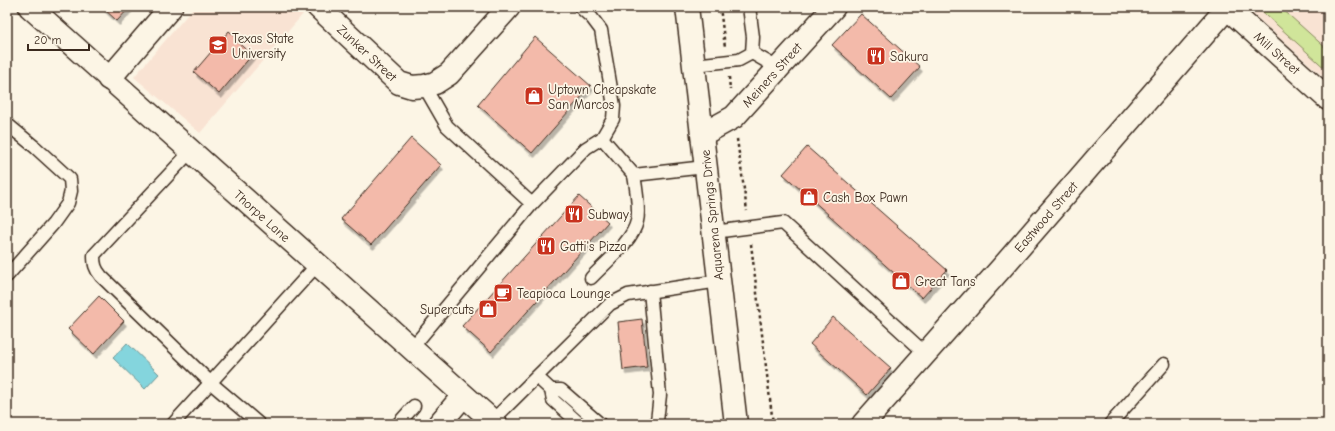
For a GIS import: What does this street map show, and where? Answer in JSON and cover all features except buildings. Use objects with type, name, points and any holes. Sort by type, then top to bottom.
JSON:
[{"type":"street","name":"Thorpe Lane","points":[[30,7],[190,152],[494,422]]},
{"type":"street","points":[[109,79],[171,7]]},
{"type":"street","name":"Zunker Street","points":[[318,7],[398,83],[412,87],[435,83],[449,74],[509,7]]},
{"type":"street","name":"Aquarena Springs Drive","points":[[687,7],[736,424]]},
{"type":"street","name":"Meiners Street","points":[[703,134],[734,117],[834,7]]},
{"type":"street","name":"Mill Street","points":[[1227,7],[1328,99]]},
{"type":"street","name":"Eastwood Street","points":[[869,422],[925,353],[1010,258],[1227,7]]},
{"type":"street","points":[[439,424],[463,396]]},
{"type":"lane","points":[[411,349],[532,204],[586,148],[602,138],[613,119],[614,106],[601,30],[592,18],[580,7]]},
{"type":"lane","points":[[749,7],[753,44],[752,53]]},
{"type":"lane","points":[[694,65],[739,60],[752,53]]},
{"type":"lane","points":[[752,53],[778,68]]},
{"type":"lane","points":[[424,86],[447,126],[532,204]]},
{"type":"lane","points":[[7,124],[70,179],[71,191],[68,203],[53,224],[7,276]]},
{"type":"lane","points":[[591,278],[633,234],[638,220],[634,175],[602,138]]},
{"type":"lane","points":[[190,152],[94,255],[94,263],[96,270],[101,276],[211,383],[259,424]]},
{"type":"lane","points":[[634,175],[706,167]]},
{"type":"lane","points":[[714,232],[783,223],[925,353]]},
{"type":"lane","points":[[173,424],[317,265]]},
{"type":"lane","points":[[494,422],[610,304],[628,295],[719,280]]},
{"type":"lane","points":[[650,291],[660,395],[657,421],[655,424]]},
{"type":"lane","points":[[1110,424],[1164,364]]},
{"type":"lane","points":[[537,377],[551,390],[553,400],[580,424]]},
{"type":"lane","points":[[551,390],[561,390],[600,424]]},
{"type":"lane","points":[[398,424],[414,406]]},
{"type":"shaded area","name":"Texas State University","points":[[194,7],[295,7],[303,14],[200,133],[134,77]]},
{"type":"shaded area","points":[[1245,7],[1328,7],[1328,81]]},
{"type":"green space","points":[[1257,7],[1280,7],[1328,50],[1328,71]]},
{"type":"water","points":[[127,343],[159,374],[145,389],[113,358]]},
{"type":"place","name":"Texas State University","points":[[218,45]]},
{"type":"place","name":"Sakura","points":[[876,56]]},
{"type":"place","name":"Uptown Cheapskate San Marcos","points":[[534,96]]},
{"type":"place","name":"Cash Box Pawn","points":[[809,197]]},
{"type":"place","name":"Subway","points":[[574,214]]},
{"type":"place","name":"Gatti's Pizza","points":[[546,246]]},
{"type":"place","name":"Great Tans","points":[[901,281]]},
{"type":"place","name":"Teapioca Lounge","points":[[503,293]]},
{"type":"place","name":"Supercuts","points":[[488,309]]}]
